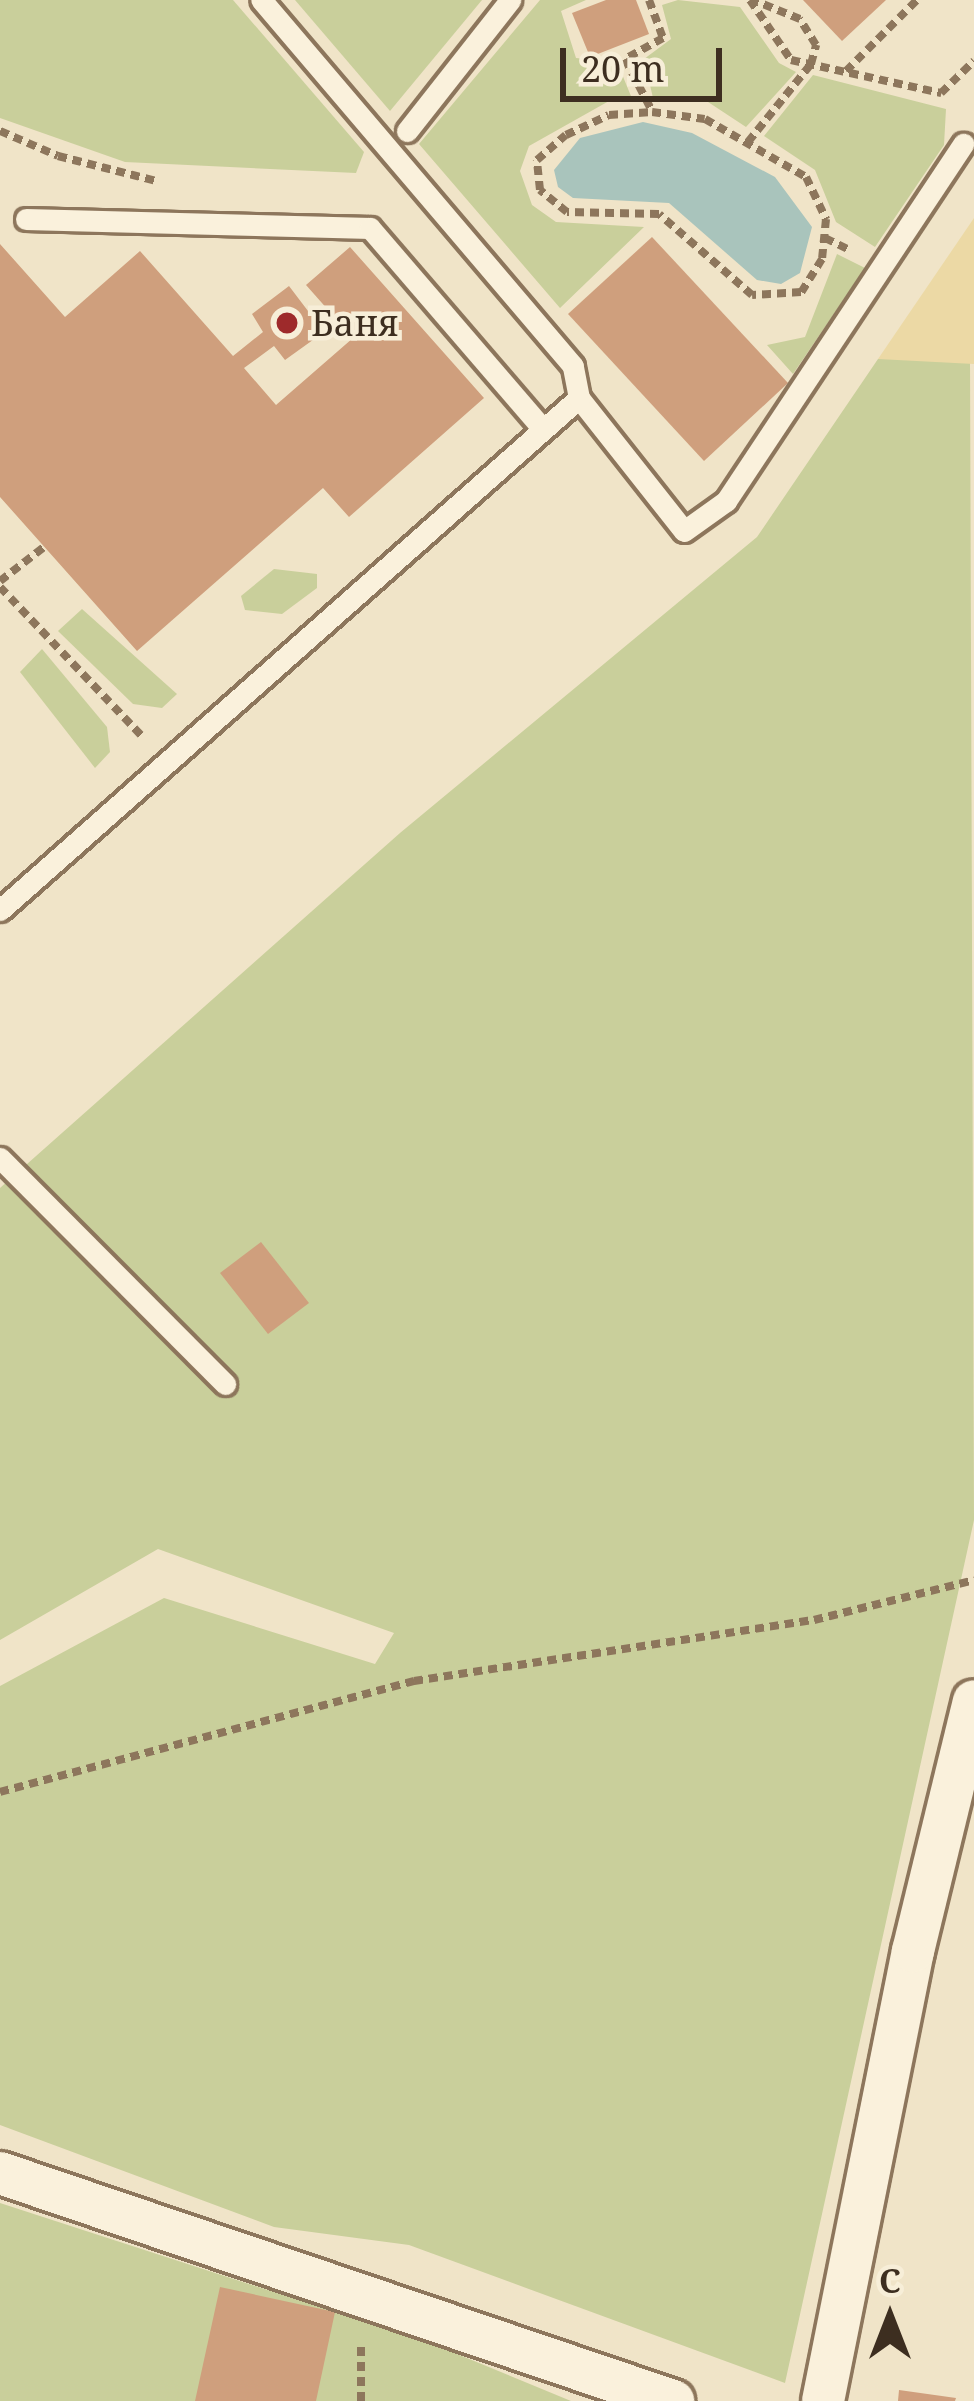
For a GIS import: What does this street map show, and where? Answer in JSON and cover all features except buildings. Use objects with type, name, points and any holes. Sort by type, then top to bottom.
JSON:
[{"type":"street","points":[[823,2401],[913,1951],[974,1701]]},
{"type":"street","points":[[0,2173],[673,2401]]},
{"type":"lane","points":[[261,0],[573,365],[579,398],[684,531],[726,501],[963,144]]},
{"type":"lane","points":[[407,131],[510,0]]},
{"type":"lane","points":[[26,219],[370,228],[543,429]]},
{"type":"lane","points":[[0,910],[579,398]]},
{"type":"lane","points":[[0,1158],[225,1384]]},
{"type":"path","points":[[649,0],[663,38],[625,59],[652,112]]},
{"type":"path","points":[[748,142],[811,64],[815,45],[800,19],[752,0]]},
{"type":"path","points":[[752,0],[791,60],[940,93],[974,61]]},
{"type":"path","points":[[845,72],[917,0]]},
{"type":"path","points":[[652,112],[705,119],[748,142],[806,177],[826,219],[822,260],[801,292],[752,296],[659,214],[567,212],[540,190],[537,160],[566,135],[609,115],[652,112]]},
{"type":"path","points":[[0,131],[58,156],[170,185]]},
{"type":"path","points":[[44,547],[0,584],[146,740],[128,755]]},
{"type":"path","points":[[0,1792],[414,1681],[814,1620],[974,1580]]},
{"type":"green space","points":[[0,0],[233,0],[364,152],[356,173],[125,162],[0,118]]},
{"type":"green space","points":[[295,0],[482,0],[390,111]]},
{"type":"green space","points":[[540,0],[586,0],[561,11],[576,58],[617,62],[633,101],[609,101],[529,146],[520,171],[532,205],[556,222],[644,227],[560,308],[419,144]]},
{"type":"green space","points":[[678,0],[740,7],[779,63],[796,72],[746,127],[705,100],[653,98],[644,59],[671,39],[662,5]]},
{"type":"green space","points":[[813,75],[946,109],[944,145],[875,247],[836,222],[815,170],[764,136]]},
{"type":"green space","points":[[837,254],[865,268],[793,374],[767,345],[805,337]]},
{"type":"green space","points":[[970,358],[974,1520],[785,2383],[409,2245],[274,2227],[0,2125],[0,1686],[164,1598],[375,1664],[394,1633],[158,1549],[0,1640],[0,1188],[400,833],[757,537],[878,359]]},
{"type":"green space","points":[[274,569],[317,574],[317,588],[282,614],[245,610],[241,596]]},
{"type":"green space","points":[[82,609],[177,694],[162,708],[133,704],[58,631]]},
{"type":"green space","points":[[42,649],[107,727],[110,752],[95,768],[20,672]]},
{"type":"green space","points":[[0,2203],[428,2342],[571,2401],[0,2401]]},
{"type":"sand","points":[[974,218],[974,364],[878,359]]},
{"type":"water","points":[[643,122],[692,133],[775,177],[812,227],[800,273],[781,284],[757,280],[669,203],[573,198],[558,187],[554,170],[580,138]]},
{"type":"place","name":"Баня","points":[[287,323]]}]
